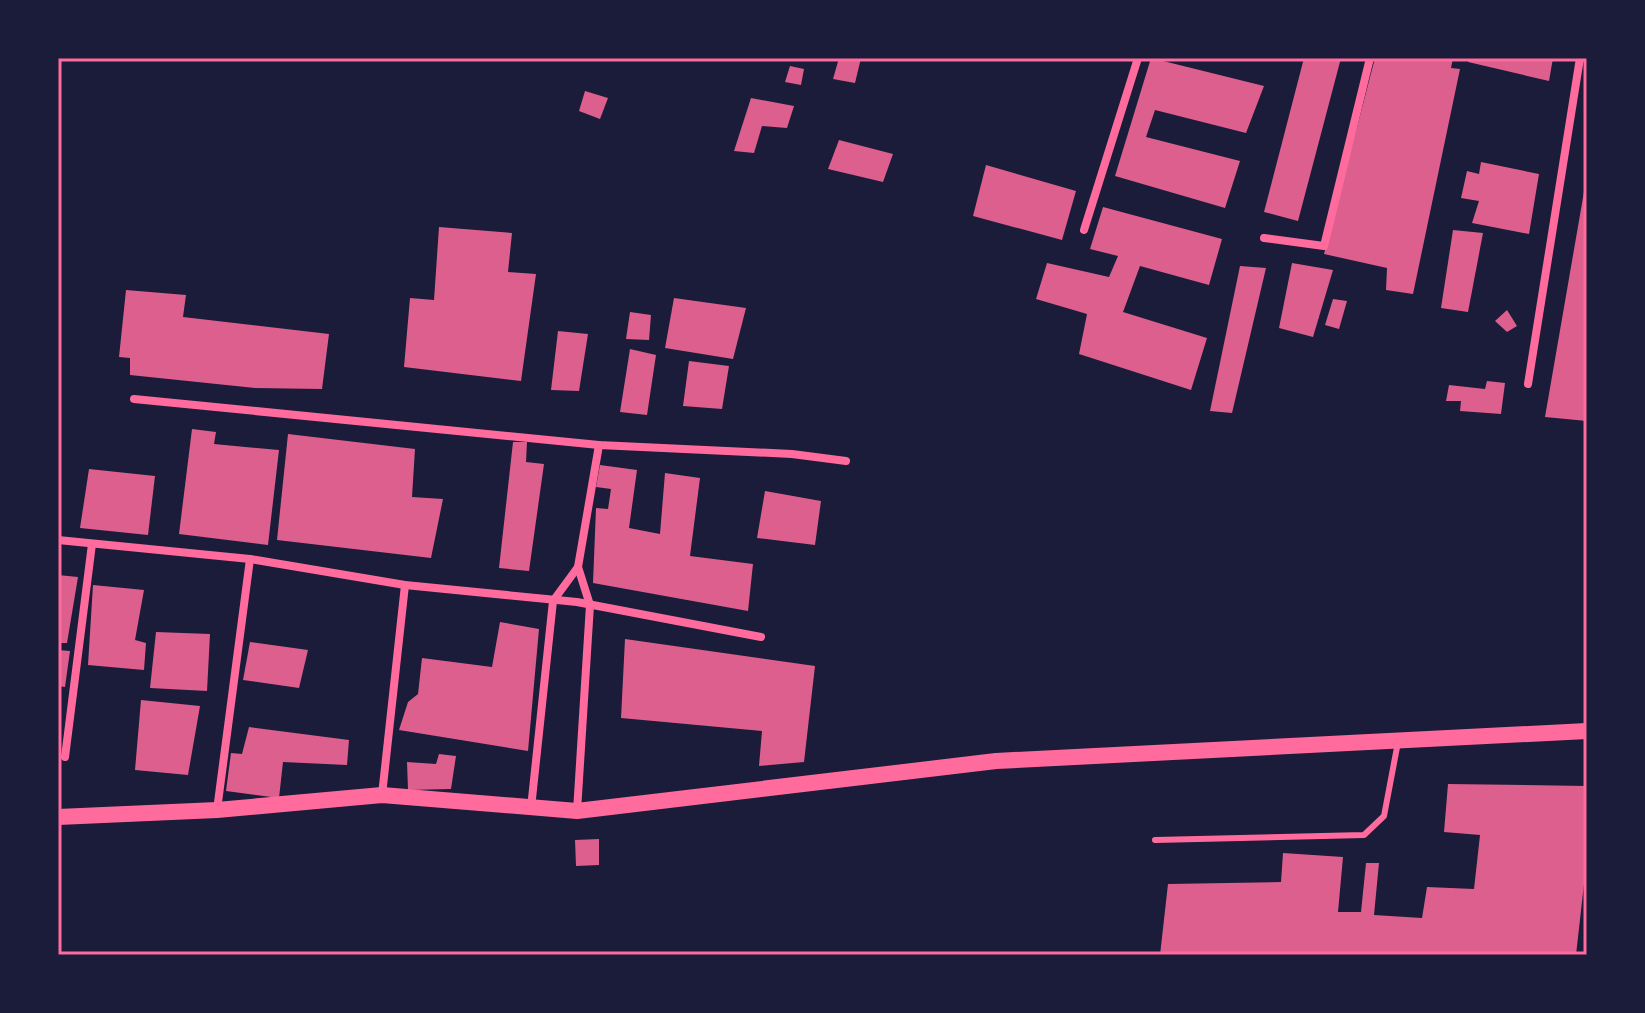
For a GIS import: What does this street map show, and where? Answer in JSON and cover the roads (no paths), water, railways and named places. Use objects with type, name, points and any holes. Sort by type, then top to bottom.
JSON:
[{"type":"main road","points":[[58,817],[217,810],[382,795],[577,811],[996,761],[1587,731]]},
{"type":"street","points":[[1084,230],[1138,58]]},
{"type":"street","points":[[1264,238],[1324,246],[1370,58]]},
{"type":"street","points":[[1528,384],[1580,58]]},
{"type":"street","points":[[134,399],[599,445],[792,454],[846,461]]},
{"type":"street","points":[[531,808],[553,601],[578,567],[599,445]]},
{"type":"street","points":[[58,540],[250,559],[405,585],[590,605],[761,637]]},
{"type":"street","points":[[65,757],[92,544]]},
{"type":"street","points":[[217,810],[250,559]]},
{"type":"street","points":[[577,811],[590,605],[578,567]]},
{"type":"street","points":[[382,795],[405,585]]},
{"type":"lane","points":[[1155,840],[1364,835],[1384,816],[1399,740]]}]
